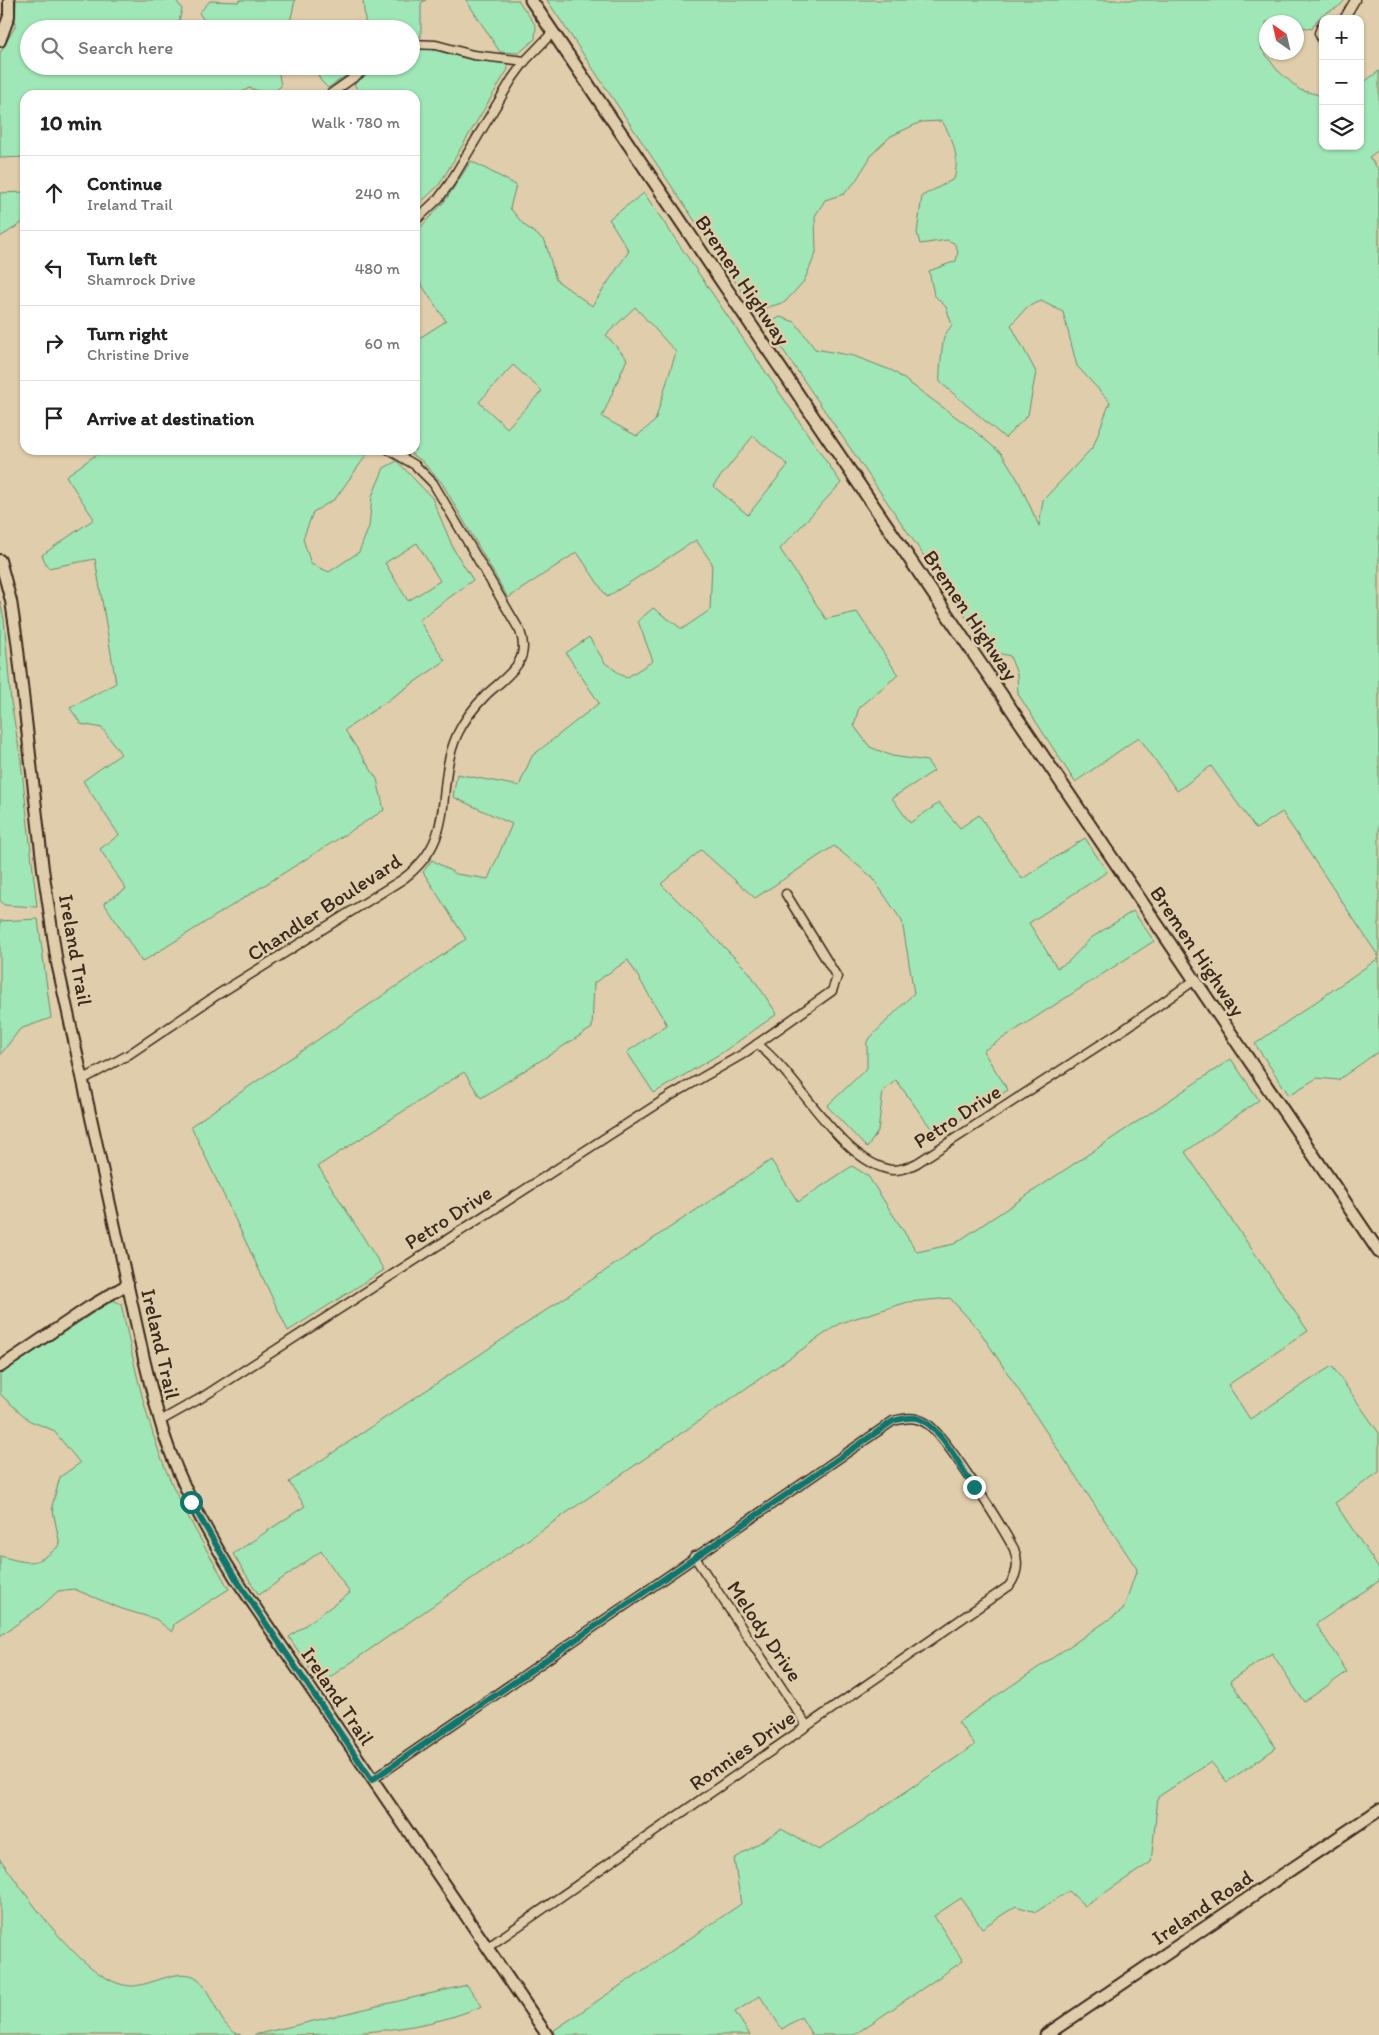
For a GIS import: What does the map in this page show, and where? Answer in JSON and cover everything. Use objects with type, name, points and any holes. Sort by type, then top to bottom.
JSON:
[{"type":"main road","name":"Bremen Highway","points":[[531,0],[1379,1252]]},
{"type":"main road","name":"Ireland Road","points":[[1046,2035],[1379,1810]]},
{"type":"street","points":[[0,41],[9,16],[9,0]]},
{"type":"street","points":[[1346,15],[1355,0]]},
{"type":"street","points":[[420,217],[439,198],[450,183],[525,61],[553,32]]},
{"type":"street","points":[[420,43],[427,43],[473,55],[525,61]]},
{"type":"street","points":[[336,90],[357,75]]},
{"type":"street","name":"Chandler Boulevard","points":[[82,1080],[128,1055],[217,995],[403,879],[425,860],[436,841],[450,758],[458,735],[472,710],[518,667],[524,653],[524,645],[520,631],[433,483],[415,465],[398,455]]},
{"type":"street","name":"Ireland Trail","points":[[0,560],[11,601],[17,641],[54,943],[82,1080],[160,1421],[184,1485],[218,1551],[547,2035]]},
{"type":"street","name":"Petro Drive","points":[[160,1421],[216,1389],[573,1158],[757,1044],[832,990],[837,982],[834,971],[786,894]]},
{"type":"street","name":"Petro Drive","points":[[757,1044],[779,1064],[849,1146],[878,1166],[896,1170],[916,1163],[1126,1028],[1195,980]]},
{"type":"street","points":[[0,1367],[89,1307],[128,1284]]},
{"type":"street","name":"Ronnies Drive","points":[[488,1947],[1004,1591],[1014,1580],[1017,1556],[1005,1533],[940,1437],[926,1423],[917,1418],[902,1419],[883,1427],[694,1556]]},
{"type":"street","points":[[372,1780],[694,1556]]},
{"type":"street","name":"Melody Drive","points":[[694,1556],[807,1726]]},
{"type":"green space","points":[[16,0],[176,0],[182,9],[179,20],[20,20],[20,75],[279,75],[281,86],[277,90],[255,90],[249,88],[246,90],[20,90],[20,157],[0,158],[0,53],[15,27]]},
{"type":"green space","points":[[241,0],[295,0],[291,20],[204,20],[199,13],[210,1],[238,2]]},
{"type":"green space","points":[[363,0],[426,0],[421,3],[421,37],[420,20],[365,20]]},
{"type":"green space","points":[[466,0],[518,0],[536,26],[535,39],[519,53],[500,52]]},
{"type":"green space","points":[[547,0],[1345,0],[1336,8],[1319,15],[1312,29],[1304,27],[1304,15],[1259,15],[1259,60],[1270,60],[1277,70],[1300,90],[1319,95],[1319,150],[1364,150],[1364,82],[1379,71],[1379,150],[1369,157],[1379,170],[1379,957],[1282,812],[1256,829],[1211,766],[1177,791],[1139,737],[1075,782],[1018,694],[1017,674],[1010,656],[989,651],[766,325],[780,317],[795,322],[815,349],[854,356],[893,371],[971,428],[1002,454],[1018,480],[1039,526],[1043,500],[1093,447],[1110,402],[1077,366],[1063,312],[1041,301],[1027,307],[1011,325],[1036,372],[1028,415],[1005,438],[940,382],[943,341],[952,325],[946,307],[934,295],[929,271],[956,261],[958,251],[954,243],[947,240],[920,244],[917,233],[922,196],[954,179],[956,171],[956,156],[942,121],[921,122],[891,136],[873,153],[855,182],[844,194],[825,200],[815,216],[816,253],[804,281],[785,302],[755,311]]},
{"type":"green space","points":[[420,46],[468,59],[507,63],[508,69],[439,185],[420,203],[420,90],[358,90],[354,84],[366,75],[420,75]]},
{"type":"green space","points":[[318,75],[347,75],[328,88]]},
{"type":"green space","points":[[471,161],[516,185],[510,208],[523,224],[545,241],[556,280],[592,306],[629,251],[609,219],[644,193],[841,483],[780,549],[826,619],[857,612],[898,675],[859,707],[854,726],[870,747],[892,756],[927,761],[934,771],[892,798],[910,823],[939,803],[960,828],[979,815],[1022,879],[1085,838],[1107,872],[1029,923],[1057,968],[1068,962],[1091,938],[1133,911],[1154,941],[983,1051],[1008,1090],[936,1135],[896,1080],[883,1091],[878,1131],[867,1148],[827,1106],[867,1068],[867,1041],[914,993],[902,921],[872,877],[834,846],[755,898],[701,850],[661,884],[749,972],[777,1014],[723,1052],[654,1093],[627,1052],[667,1025],[628,960],[594,983],[592,1028],[481,1098],[464,1072],[318,1166],[384,1270],[288,1331],[191,1126],[466,939],[423,872],[432,860],[456,874],[488,879],[512,824],[453,797],[457,774],[519,786],[532,756],[599,703],[566,653],[589,637],[605,663],[626,678],[653,661],[638,621],[653,608],[682,629],[710,610],[712,563],[696,540],[607,597],[577,552],[508,598],[442,483],[421,460],[413,455],[420,455],[420,338],[446,321],[420,282],[420,228],[445,201]],"holes":[[[635,307],[676,352],[655,421],[637,436],[602,417],[627,359],[606,335]],[[513,365],[542,391],[507,428],[479,402]],[[753,436],[788,465],[748,515],[713,486]]]},
{"type":"green space","points":[[20,192],[20,224],[0,237],[0,193]]},
{"type":"green space","points":[[96,455],[366,455],[335,499],[313,512],[303,539],[311,564],[329,572],[359,552],[369,527],[372,496],[384,468],[397,461],[432,498],[454,550],[473,580],[419,620],[445,661],[345,730],[377,779],[384,810],[142,962],[104,903],[126,889],[100,849],[119,835],[83,781],[121,754],[102,728],[81,724],[70,708],[116,683],[95,559],[48,568],[42,555],[94,519],[66,476]],"holes":[[[417,543],[440,581],[408,601],[385,563]]]},
{"type":"green space","points":[[0,601],[4,619],[11,702],[21,761],[37,907],[4,905],[0,900]]},
{"type":"green space","points":[[38,919],[51,1018],[20,1029],[0,1055],[0,921]]},
{"type":"green space","points":[[1379,958],[1379,1051],[1338,1080],[1317,1078],[1289,1095],[1255,1044]]},
{"type":"green space","points":[[1231,1059],[1259,1100],[1185,1152],[1308,1331],[1228,1385],[1250,1419],[1332,1366],[1379,1433],[1379,1472],[1335,1503],[1379,1569],[1379,1581],[1316,1624],[1347,1672],[1304,1702],[1272,1653],[1230,1681],[1276,1748],[1227,1782],[1211,1762],[1158,1797],[1151,1862],[1085,1906],[1069,1891],[1036,1912],[1016,1906],[982,1928],[961,1898],[934,1916],[963,1961],[854,2035],[812,2035],[801,2017],[782,2029],[760,1996],[735,2012],[750,2035],[556,2035],[553,2031],[741,1904],[734,1859],[781,1829],[819,1850],[975,1745],[958,1722],[1123,1610],[1137,1569],[979,1330],[950,1298],[908,1302],[840,1323],[320,1684],[289,1637],[350,1593],[321,1551],[259,1595],[233,1554],[305,1506],[289,1482],[771,1160],[798,1202],[852,1166],[868,1176],[917,1252],[954,1244]]},
{"type":"green space","points":[[113,1300],[121,1304],[142,1397],[166,1470],[191,1522],[229,1589],[174,1624],[172,1632],[156,1619],[122,1609],[74,1589],[58,1591],[41,1607],[0,1636],[0,1556],[32,1562],[45,1557],[60,1545],[52,1506],[60,1477],[80,1463],[53,1430],[30,1421],[3,1397],[0,1393],[0,1374]]},
{"type":"green space","points":[[0,1859],[58,1935],[95,1970],[113,1981],[131,1986],[175,1975],[191,1975],[198,1979],[208,1992],[227,2026],[241,2035],[0,2035]]},
{"type":"green space","points":[[467,1985],[482,2006],[456,2016],[429,2023],[401,2028],[342,2033],[254,2035]]},
{"type":"route","points":[[191,1502],[236,1579],[372,1780],[694,1556],[893,1421],[917,1418],[926,1423],[940,1437],[974,1487]]}]
